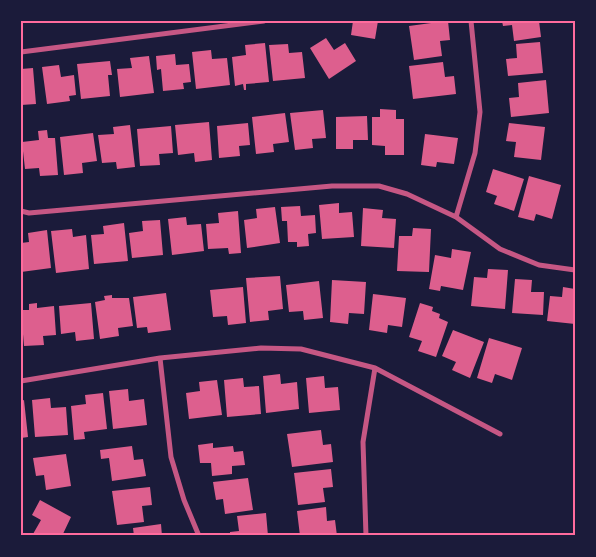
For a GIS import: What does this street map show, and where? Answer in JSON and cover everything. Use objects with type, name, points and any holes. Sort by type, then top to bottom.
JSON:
[{"type":"street","points":[[21,52],[264,21]]},
{"type":"street","points":[[456,217],[475,154],[480,112],[471,21]]},
{"type":"street","points":[[21,211],[39,212],[332,186],[379,186],[406,194],[456,217],[500,250],[539,265],[575,270]]},
{"type":"street","points":[[21,381],[160,358],[261,348],[301,349],[375,368],[500,434]]},
{"type":"street","points":[[160,358],[171,457],[184,500],[198,536]]},
{"type":"street","points":[[366,536],[363,442],[375,368]]},
{"type":"building","points":[[353,21],[378,21],[375,39],[351,35]]},
{"type":"building","points":[[448,21],[450,40],[440,41],[442,56],[414,60],[409,26]]},
{"type":"building","points":[[502,21],[539,21],[541,37],[514,41],[512,25],[503,26]]},
{"type":"building","points":[[326,38],[334,50],[345,43],[356,61],[329,79],[310,48]]},
{"type":"building","points":[[540,42],[543,73],[508,76],[506,59],[517,58],[516,44]]},
{"type":"building","points":[[265,43],[269,82],[246,84],[246,90],[244,90],[243,84],[235,86],[232,57],[246,55],[245,45]]},
{"type":"building","points":[[288,44],[289,53],[302,52],[305,78],[273,81],[269,45]]},
{"type":"building","points":[[211,50],[212,59],[227,58],[230,85],[196,89],[192,52]]},
{"type":"building","points":[[175,54],[176,65],[189,64],[191,82],[183,83],[184,89],[163,91],[161,69],[157,70],[156,56]]},
{"type":"building","points":[[149,56],[154,93],[120,97],[117,69],[132,68],[130,58]]},
{"type":"building","points":[[110,61],[112,75],[108,75],[110,96],[81,99],[77,64]]},
{"type":"building","points":[[443,62],[445,77],[454,76],[456,94],[413,99],[409,66]]},
{"type":"building","points":[[59,65],[61,77],[74,75],[76,95],[69,96],[70,101],[47,104],[42,67]]},
{"type":"building","points":[[33,68],[36,104],[21,105],[21,69]]},
{"type":"building","points":[[546,80],[549,113],[511,117],[509,98],[519,97],[518,83]]},
{"type":"building","points":[[380,109],[396,110],[396,119],[404,119],[404,155],[385,155],[385,146],[372,145],[372,117],[380,117]]},
{"type":"building","points":[[323,110],[326,138],[312,139],[313,148],[295,150],[290,113]]},
{"type":"building","points":[[285,113],[289,142],[273,144],[274,152],[256,154],[252,117]]},
{"type":"building","points":[[367,116],[368,140],[353,140],[353,149],[336,149],[336,117]]},
{"type":"building","points":[[209,122],[212,160],[195,162],[194,153],[178,155],[175,125]]},
{"type":"building","points":[[248,123],[250,145],[239,146],[240,156],[219,158],[217,126]]},
{"type":"building","points":[[509,123],[545,127],[541,160],[514,157],[516,142],[506,141]]},
{"type":"building","points":[[130,125],[135,167],[117,169],[116,162],[102,163],[98,135],[114,134],[113,127]]},
{"type":"building","points":[[171,126],[173,153],[159,154],[160,165],[140,166],[137,129]]},
{"type":"building","points":[[47,130],[48,138],[55,138],[58,175],[40,176],[39,168],[25,169],[22,142],[39,140],[38,131]]},
{"type":"building","points":[[93,133],[97,161],[82,163],[83,173],[64,175],[60,137]]},
{"type":"building","points":[[425,134],[458,138],[454,164],[437,162],[436,167],[421,165]]},
{"type":"building","points":[[493,169],[524,179],[514,211],[494,204],[497,196],[486,192]]},
{"type":"building","points":[[529,176],[561,185],[552,219],[536,214],[534,221],[518,217]]},
{"type":"building","points":[[339,203],[339,213],[352,212],[354,237],[322,239],[319,205]]},
{"type":"building","points":[[300,206],[301,216],[315,215],[316,233],[308,234],[309,246],[297,247],[297,242],[288,242],[287,221],[282,221],[281,207]]},
{"type":"building","points":[[275,207],[280,243],[247,248],[244,220],[257,218],[256,209]]},
{"type":"building","points":[[363,208],[383,210],[382,218],[396,219],[394,248],[361,246]]},
{"type":"building","points":[[238,211],[241,253],[229,254],[228,248],[208,249],[206,224],[219,223],[218,213]]},
{"type":"building","points":[[186,217],[187,225],[201,224],[204,251],[172,255],[168,219]]},
{"type":"building","points":[[160,220],[163,255],[132,258],[129,233],[143,231],[142,221]]},
{"type":"building","points":[[124,223],[128,261],[94,264],[91,235],[104,234],[103,226]]},
{"type":"building","points":[[413,228],[431,229],[429,272],[397,271],[399,236],[412,236]]},
{"type":"building","points":[[72,229],[73,237],[86,235],[89,269],[56,273],[51,231]]},
{"type":"building","points":[[47,230],[51,268],[21,272],[21,243],[29,242],[28,233]]},
{"type":"building","points":[[452,249],[471,252],[463,290],[441,286],[440,291],[429,289],[435,255],[451,258]]},
{"type":"building","points":[[488,269],[508,270],[505,309],[471,306],[474,277],[487,278]]},
{"type":"building","points":[[280,276],[283,309],[268,311],[269,320],[250,322],[246,278]]},
{"type":"building","points":[[515,279],[532,280],[531,292],[544,292],[543,315],[512,313]]},
{"type":"building","points":[[332,280],[366,282],[364,314],[349,313],[348,324],[330,322]]},
{"type":"building","points":[[319,281],[323,318],[304,320],[303,311],[289,312],[286,285]]},
{"type":"building","points":[[243,287],[246,323],[228,325],[227,316],[213,317],[210,290]]},
{"type":"building","points":[[563,287],[575,289],[575,324],[547,321],[550,296],[562,297]]},
{"type":"building","points":[[166,293],[171,330],[148,333],[147,327],[137,328],[133,297]]},
{"type":"building","points":[[373,294],[406,298],[402,327],[388,325],[387,333],[369,330]]},
{"type":"building","points":[[112,295],[112,298],[129,298],[133,326],[118,328],[119,336],[100,339],[95,302],[105,300],[104,296]]},
{"type":"building","points":[[37,303],[37,308],[54,306],[56,335],[43,336],[44,345],[24,346],[21,310],[29,310],[29,304]]},
{"type":"building","points":[[91,303],[94,339],[76,341],[75,332],[61,334],[59,306]]},
{"type":"building","points":[[420,303],[433,307],[432,311],[440,314],[439,318],[448,322],[436,357],[418,351],[422,341],[409,337]]},
{"type":"building","points":[[453,330],[484,342],[470,378],[452,370],[456,362],[442,356]]},
{"type":"building","points":[[489,338],[522,348],[512,380],[495,374],[492,383],[477,378]]},
{"type":"building","points":[[280,374],[281,384],[297,382],[299,409],[266,413],[263,376]]},
{"type":"building","points":[[324,376],[325,388],[338,387],[340,410],[309,413],[306,378]]},
{"type":"building","points":[[243,378],[244,387],[259,386],[261,414],[227,417],[224,380]]},
{"type":"building","points":[[217,380],[222,415],[189,419],[186,393],[200,391],[199,382]]},
{"type":"building","points":[[128,389],[129,401],[144,399],[147,425],[113,429],[109,391]]},
{"type":"building","points":[[103,393],[107,429],[84,432],[85,439],[74,440],[71,406],[86,404],[85,395]]},
{"type":"building","points":[[50,398],[51,408],[66,407],[68,435],[35,437],[32,400]]},
{"type":"building","points":[[24,400],[28,437],[21,438],[21,401]]},
{"type":"building","points":[[321,430],[323,445],[331,444],[333,462],[292,467],[287,434]]},
{"type":"building","points":[[213,443],[213,448],[233,446],[234,452],[243,451],[245,465],[232,466],[232,474],[212,476],[211,463],[200,463],[198,445]]},
{"type":"building","points":[[132,446],[134,460],[143,459],[146,476],[112,481],[109,458],[101,459],[100,450]]},
{"type":"building","points":[[66,454],[71,486],[46,490],[44,475],[36,476],[33,458]]},
{"type":"building","points":[[331,469],[333,487],[323,488],[325,502],[298,505],[294,473]]},
{"type":"building","points":[[248,478],[253,510],[225,514],[223,499],[216,500],[213,482]]},
{"type":"building","points":[[150,487],[152,505],[142,506],[144,522],[117,525],[112,491]]},
{"type":"building","points":[[40,500],[71,517],[62,536],[33,534],[41,520],[32,515]]},
{"type":"building","points":[[326,507],[327,521],[335,520],[337,536],[300,536],[297,511]]},
{"type":"building","points":[[266,513],[268,536],[230,536],[230,532],[239,531],[237,516]]},
{"type":"building","points":[[161,524],[162,536],[134,536],[133,528]]}]
